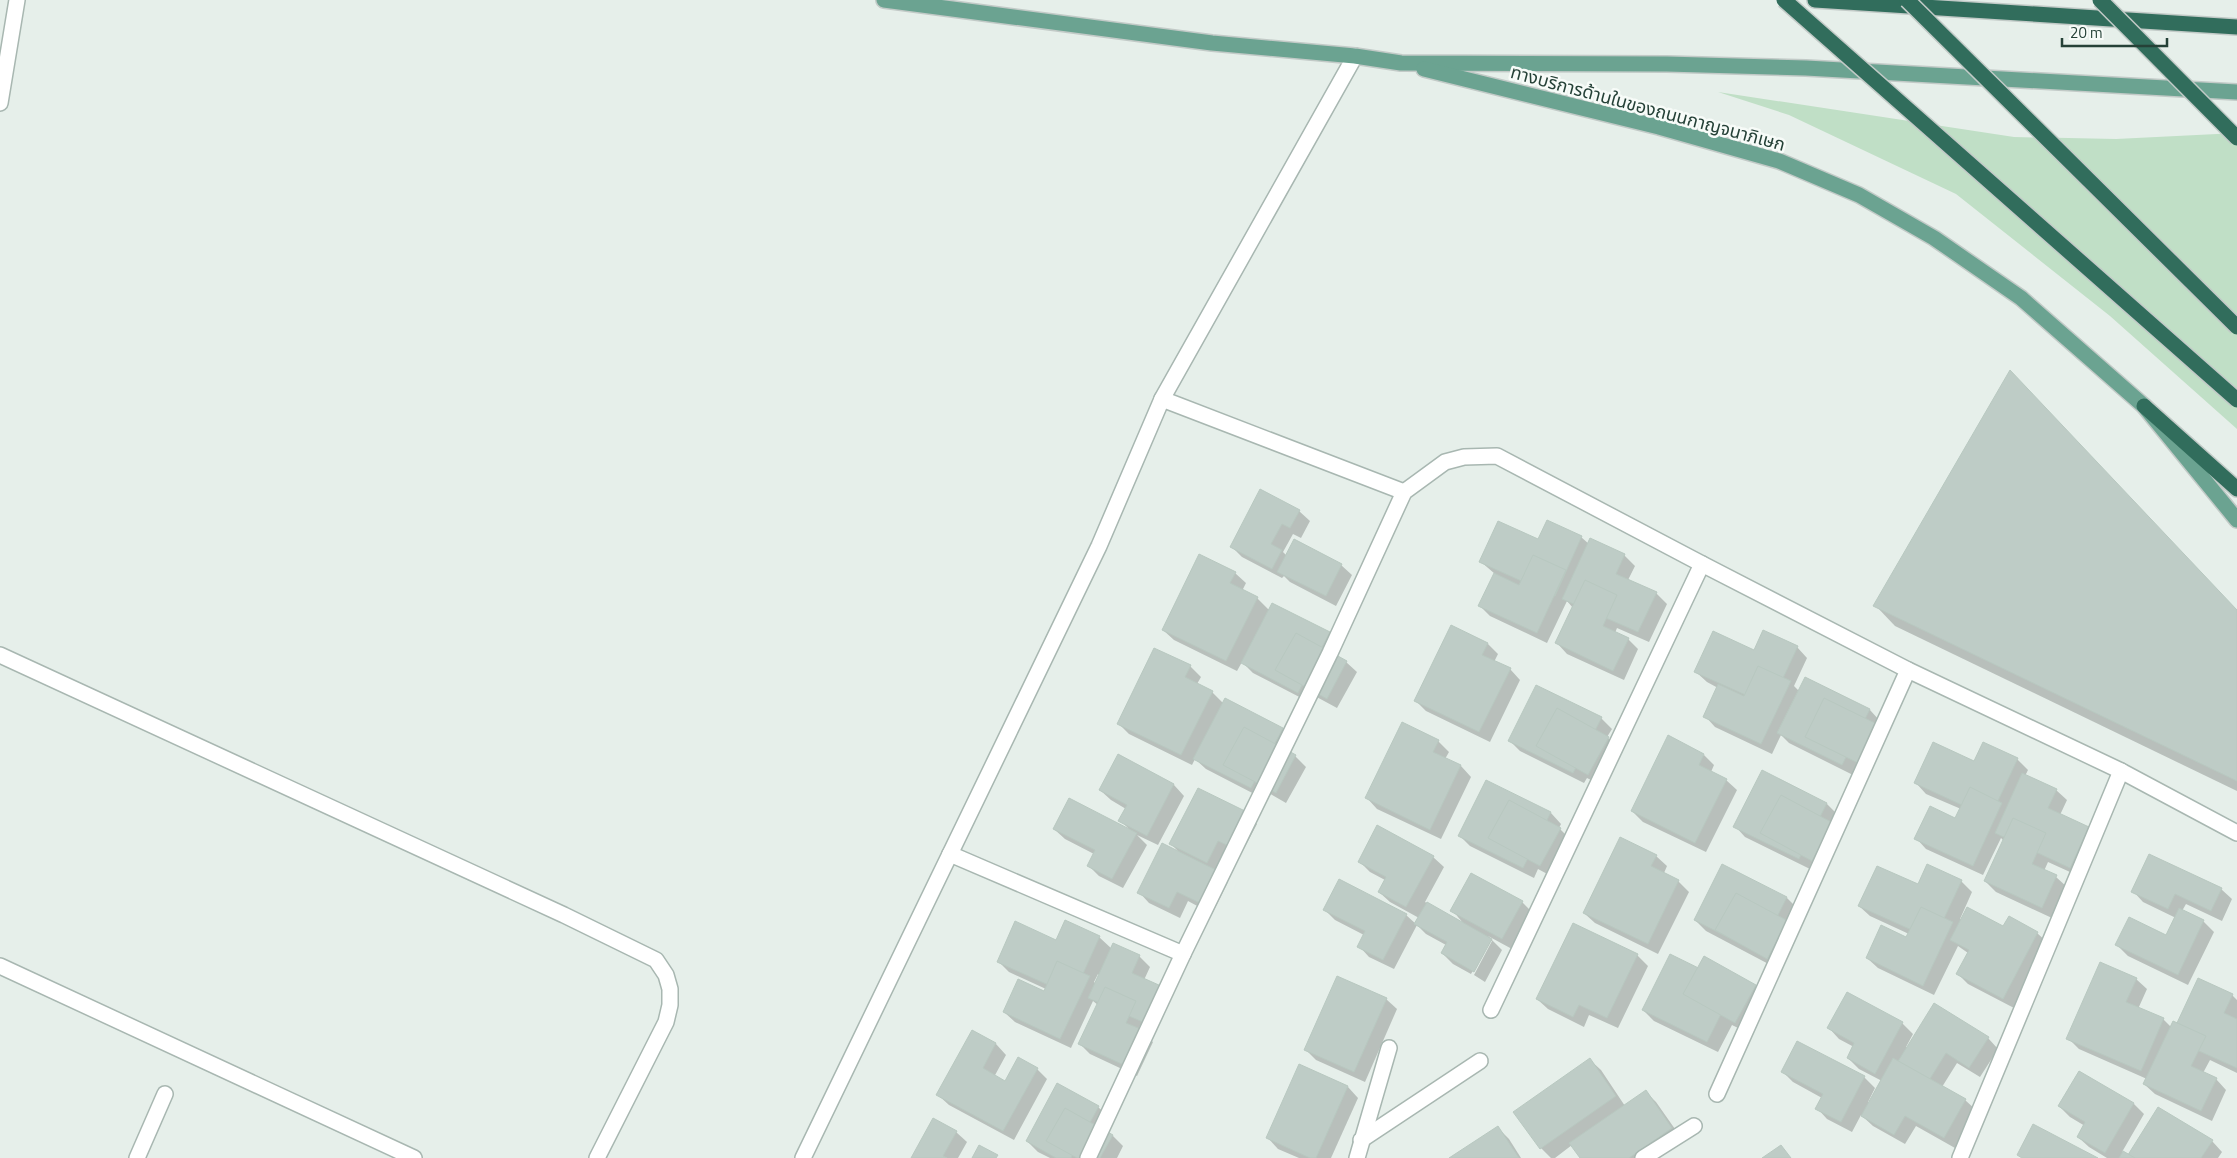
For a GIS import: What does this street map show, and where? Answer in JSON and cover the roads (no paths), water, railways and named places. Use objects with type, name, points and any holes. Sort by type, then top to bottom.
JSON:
[{"type":"highway","points":[[1784,0],[2237,400]]},
{"type":"highway","points":[[1814,0],[2237,27]]},
{"type":"highway","points":[[1907,0],[2237,327]]},
{"type":"highway","points":[[2100,0],[2237,138]]},
{"type":"highway","points":[[2144,406],[2237,489]]},
{"type":"main road","points":[[884,0],[1212,43],[1355,56],[1401,63],[1667,64],[1756,67],[2237,92]]},
{"type":"main road","name":"ทางบริการด้านในของถนนกาญจนาภิเษก","points":[[1401,63],[1659,127],[1770,158],[1859,195],[1934,238],[2021,298],[2144,406],[2237,520]]},
{"type":"street","points":[[0,103],[17,0]]},
{"type":"street","points":[[803,1158],[1099,546],[1162,399],[1355,56]]},
{"type":"street","points":[[1162,399],[1404,492]]},
{"type":"street","points":[[1088,1158],[1183,954],[1330,653],[1404,492],[1444,462],[1464,457],[1497,456],[1908,670],[2121,771],[2237,833]]},
{"type":"street","points":[[1491,1010],[1702,564]]},
{"type":"street","points":[[0,655],[564,915],[656,960],[666,975],[670,989],[670,1005],[666,1022],[596,1158]]},
{"type":"street","points":[[1717,1094],[1908,670]]},
{"type":"street","points":[[1960,1158],[2121,771]]},
{"type":"street","points":[[950,854],[1183,954]]},
{"type":"street","points":[[0,966],[414,1158]]},
{"type":"street","points":[[1357,1158],[1389,1048]]},
{"type":"street","points":[[1361,1140],[1480,1060]]},
{"type":"street","points":[[137,1158],[165,1094]]},
{"type":"street","points":[[1643,1158],[1694,1126]]}]
